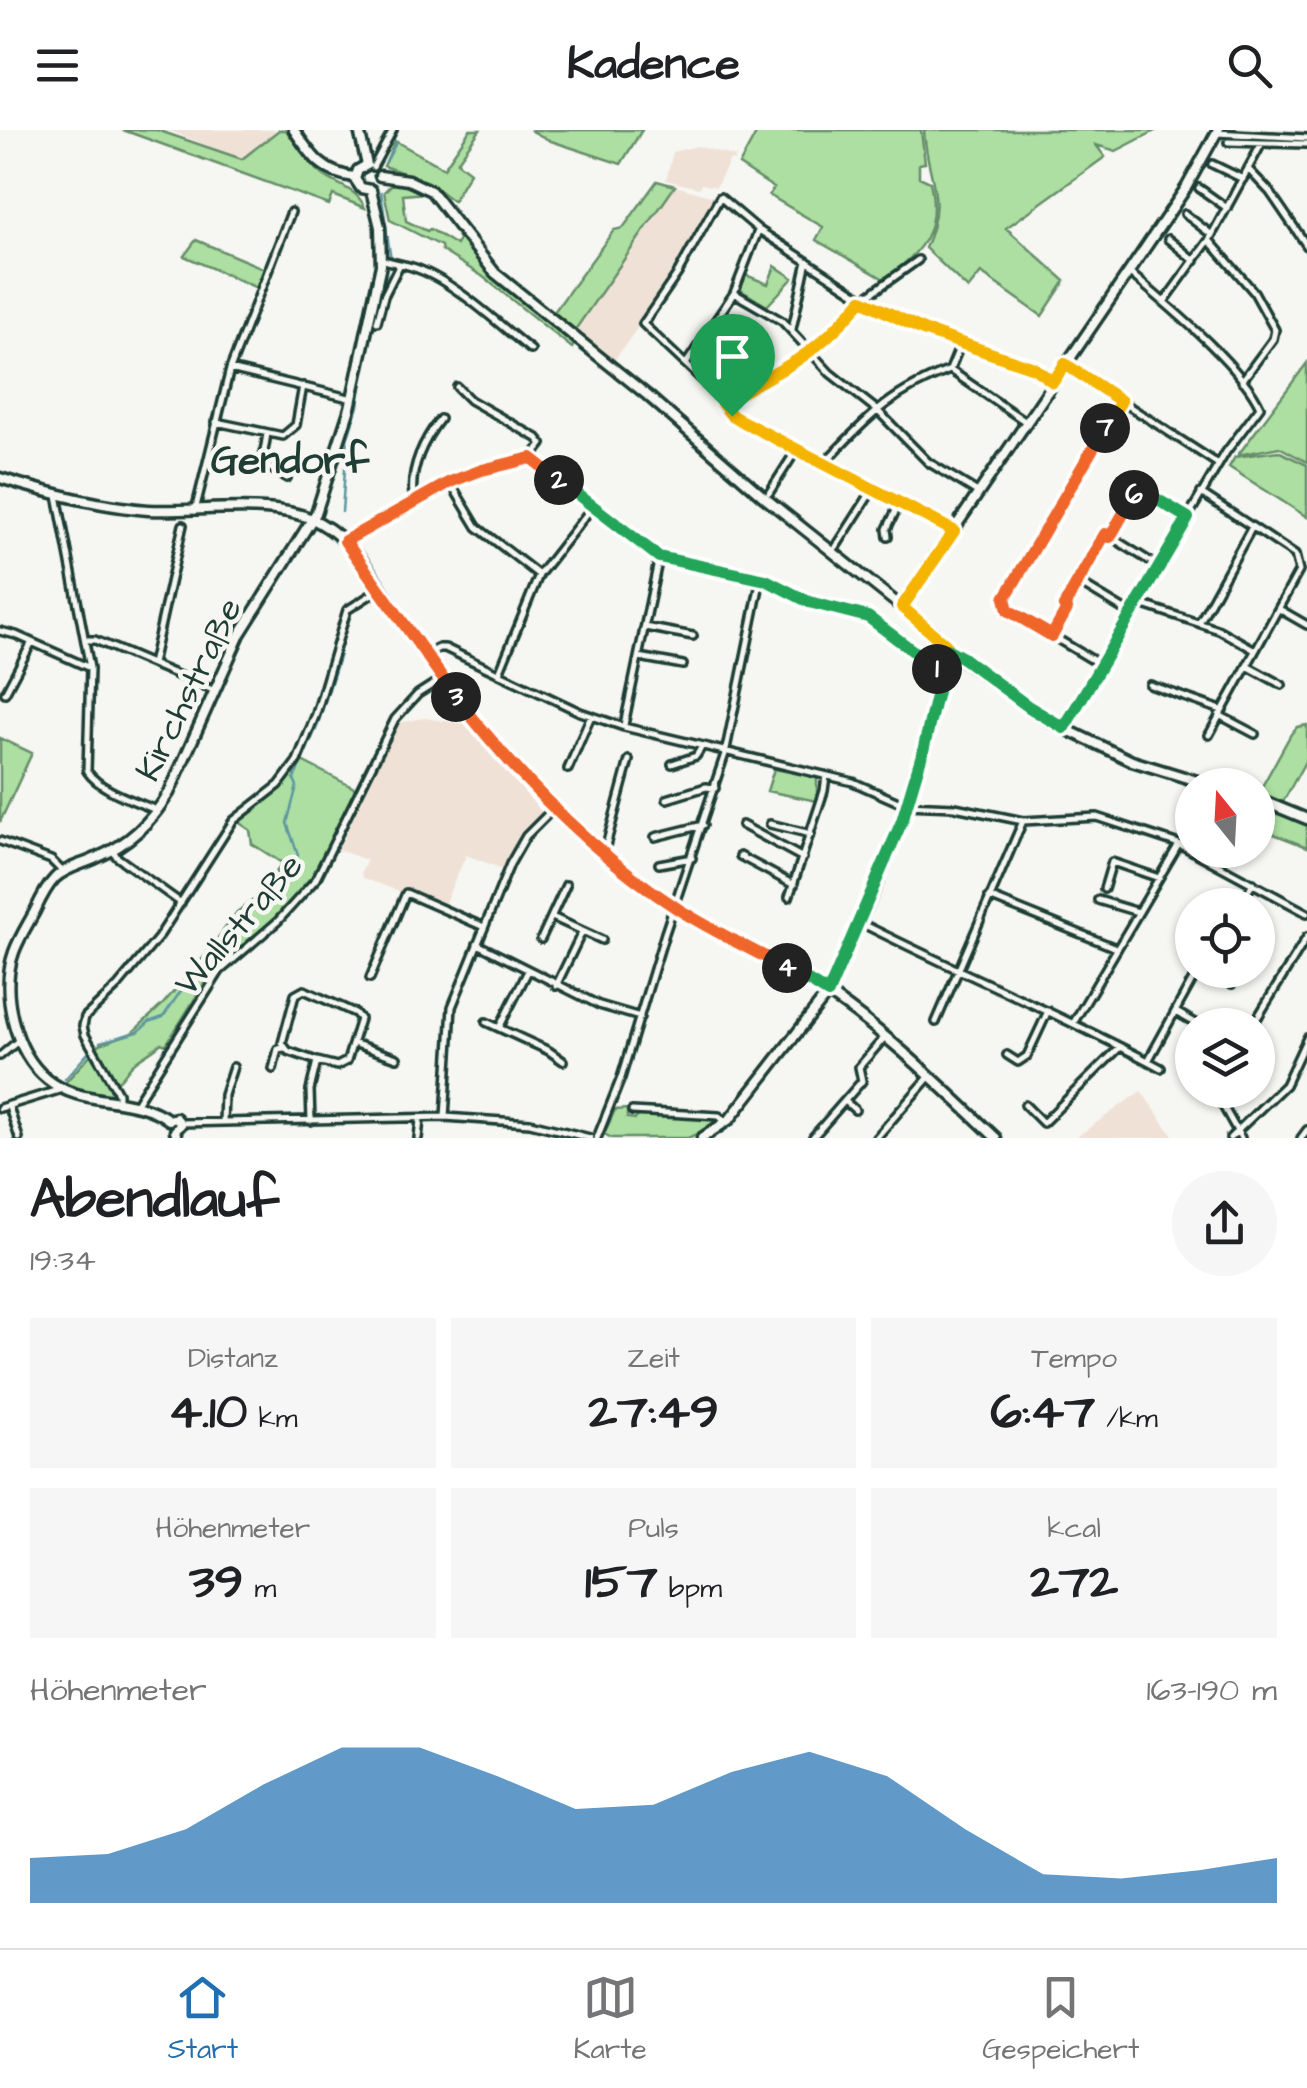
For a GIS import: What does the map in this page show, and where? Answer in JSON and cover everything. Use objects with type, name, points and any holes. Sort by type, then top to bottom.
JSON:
[{"type":"main road","points":[[294,130],[323,167],[338,176],[355,177]]},
{"type":"main road","points":[[359,130],[370,166],[380,176],[408,180],[431,191],[495,273],[902,607],[944,642],[947,649],[1064,728],[1132,760],[1175,774]]},
{"type":"main road","points":[[902,607],[1186,188],[1217,131]]},
{"type":"main road","points":[[370,166],[358,170],[355,177],[359,187],[370,190],[380,176]]},
{"type":"main road","name":"Kirchstraße","points":[[63,872],[112,850],[138,832],[158,811],[246,623],[314,520],[353,398],[381,260],[380,227],[370,190]]},
{"type":"main road","points":[[0,478],[126,508],[268,510],[314,520],[345,541],[442,678],[526,780],[604,854],[675,907],[828,993],[930,1076],[996,1138]]},
{"type":"main road","points":[[702,1138],[726,1122],[828,993],[883,870],[906,805],[947,649]]},
{"type":"main road","points":[[1275,805],[1307,819]]},
{"type":"main road","points":[[63,872],[41,899],[14,952],[4,989],[21,1040],[38,1070],[62,1090],[135,1106],[169,1120],[168,1128],[178,1131]]},
{"type":"street","points":[[370,166],[392,130]]},
{"type":"street","points":[[1217,131],[1307,141]]},
{"type":"street","points":[[1228,142],[1307,141]]},
{"type":"street","points":[[1164,302],[1195,262],[1262,143]]},
{"type":"street","points":[[1212,164],[1244,180]]},
{"type":"street","points":[[1249,170],[1270,192],[1307,246]]},
{"type":"street","points":[[1199,188],[1228,208]]},
{"type":"street","points":[[954,531],[732,416],[686,364],[643,324],[678,274],[720,197],[759,230],[862,300],[907,324],[1034,368],[1053,382]]},
{"type":"street","points":[[195,510],[230,370],[292,212]]},
{"type":"street","points":[[1185,214],[1210,237],[1254,292],[1275,330],[1273,339],[1242,382]]},
{"type":"street","points":[[686,364],[734,293],[759,230]]},
{"type":"street","points":[[1168,239],[1195,262]]},
{"type":"street","points":[[381,260],[409,266],[449,288],[530,350]]},
{"type":"street","points":[[722,403],[811,353],[862,300],[918,260]]},
{"type":"street","points":[[792,329],[807,261]]},
{"type":"street","points":[[377,322],[399,266]]},
{"type":"street","points":[[1064,728],[1218,464],[1260,407],[1242,382],[1164,302],[1127,272]]},
{"type":"street","points":[[734,293],[792,329],[811,353],[928,462],[980,493]]},
{"type":"street","points":[[827,465],[831,456],[876,410],[907,387],[950,370],[961,343]]},
{"type":"street","points":[[1065,364],[1218,464]]},
{"type":"street","points":[[230,370],[353,398]]},
{"type":"street","points":[[950,370],[1026,422]]},
{"type":"street","points":[[216,422],[284,436],[292,432],[303,386]]},
{"type":"street","points":[[345,541],[450,482],[531,458],[542,444],[456,388]]},
{"type":"street","points":[[1101,665],[1008,610],[1005,598],[1121,401]]},
{"type":"street","points":[[414,503],[410,481],[414,468],[440,419]]},
{"type":"street","points":[[267,434],[262,463],[287,478]]},
{"type":"street","points":[[769,493],[797,449]]},
{"type":"street","points":[[531,458],[659,557],[761,578],[809,602],[868,617],[941,671]]},
{"type":"street","points":[[450,482],[477,527],[539,575]]},
{"type":"street","points":[[1110,537],[1138,488],[1188,518]]},
{"type":"street","points":[[836,547],[873,489]]},
{"type":"street","points":[[1201,493],[1294,554],[1299,563],[1299,571],[1209,735]]},
{"type":"street","points":[[57,494],[90,668],[88,771],[102,784],[158,811]]},
{"type":"street","points":[[888,538],[887,529],[900,502]]},
{"type":"street","points":[[499,673],[539,575],[594,506]]},
{"type":"street","points":[[152,664],[183,526]]},
{"type":"street","points":[[1200,623],[1252,528]]},
{"type":"street","points":[[1052,636],[1105,534],[1159,567]]},
{"type":"street","points":[[624,726],[659,557]]},
{"type":"street","points":[[1299,563],[1307,561]]},
{"type":"street","points":[[178,1131],[223,1122],[445,1118],[530,1123],[594,1138],[621,1078],[725,754],[761,578]]},
{"type":"street","points":[[1078,582],[1131,614]]},
{"type":"street","points":[[118,1102],[118,1092],[86,1035],[84,1021],[128,975],[182,904],[233,821],[279,785],[298,761],[347,610],[380,588]]},
{"type":"street","points":[[1138,602],[1200,623],[1256,650]]},
{"type":"street","points":[[1278,609],[1307,625]]},
{"type":"street","points":[[645,628],[692,636]]},
{"type":"street","points":[[0,631],[90,668]]},
{"type":"street","points":[[86,640],[95,640],[215,691]]},
{"type":"street","points":[[5,693],[32,642]]},
{"type":"street","points":[[425,655],[445,648],[592,716],[700,748],[853,782],[906,805],[956,806],[1023,821],[1097,817],[1175,843]]},
{"type":"street","points":[[639,657],[683,666]]},
{"type":"street","points":[[1247,666],[1282,685]]},
{"type":"street","name":"Wallstraße","points":[[135,1106],[220,970],[278,922],[316,879],[394,719],[418,694],[442,678]]},
{"type":"street","points":[[1150,685],[1220,712],[1255,734]]},
{"type":"street","points":[[568,769],[592,716]]},
{"type":"street","points":[[672,764],[696,756],[700,748]]},
{"type":"street","points":[[604,854],[629,760]]},
{"type":"street","points":[[789,896],[826,776]]},
{"type":"street","points":[[668,799],[714,788]]},
{"type":"street","points":[[445,1118],[452,1007],[517,851],[554,808]]},
{"type":"street","points":[[936,1022],[1023,821]]},
{"type":"street","points":[[742,824],[803,858]]},
{"type":"street","points":[[770,824],[811,834]]},
{"type":"street","points":[[655,837],[703,825]]},
{"type":"street","points":[[0,841],[50,860],[63,872]]},
{"type":"street","points":[[112,850],[182,904]]},
{"type":"street","points":[[1074,1022],[1175,851]]},
{"type":"street","points":[[740,856],[794,885]]},
{"type":"street","points":[[658,864],[692,858]]},
{"type":"street","points":[[1104,889],[1112,862],[1160,878]]},
{"type":"street","points":[[1225,868],[1307,914]]},
{"type":"street","points":[[1250,888],[1253,883]]},
{"type":"street","points":[[540,939],[566,885]]},
{"type":"street","points":[[370,978],[406,893],[484,927]]},
{"type":"street","points":[[989,896],[1118,948]]},
{"type":"street","points":[[1098,900],[1139,912]]},
{"type":"street","points":[[552,916],[602,940]]},
{"type":"street","points":[[860,922],[957,972],[1074,1022],[1162,1068]]},
{"type":"street","points":[[556,986],[582,932]]},
{"type":"street","points":[[1264,1008],[1307,938]]},
{"type":"street","points":[[477,944],[556,986],[640,1017]]},
{"type":"street","points":[[498,1028],[528,970]]},
{"type":"street","points":[[273,1069],[278,1049],[284,1048],[317,1062],[344,1064],[359,1026],[358,1016],[304,990],[295,995],[282,1042],[284,1048]]},
{"type":"street","points":[[1006,1056],[1018,1062],[1026,1056],[1048,1011]]},
{"type":"street","points":[[1148,1060],[1175,1012]]},
{"type":"street","points":[[486,1022],[563,1061]]},
{"type":"street","points":[[813,1137],[862,1081],[859,1067],[884,1038]]},
{"type":"street","points":[[1231,1135],[1285,1085],[1307,1038]]},
{"type":"street","points":[[0,1056],[21,1040]]},
{"type":"street","points":[[353,1043],[397,1058]]},
{"type":"street","points":[[1025,1104],[1043,1123],[1120,1047]]},
{"type":"street","points":[[311,1121],[310,1090],[317,1062]]},
{"type":"street","points":[[223,1122],[224,1095],[233,1067]]},
{"type":"street","points":[[876,1138],[930,1076]]},
{"type":"street","points":[[0,1108],[62,1090]]},
{"type":"street","points":[[845,1101],[855,1110]]},
{"type":"street","points":[[9,1106],[19,1138]]},
{"type":"street","points":[[1220,1108],[1231,1135]]},
{"type":"street","points":[[632,1111],[718,1116],[726,1122]]},
{"type":"street","points":[[418,1138],[420,1120]]},
{"type":"street","points":[[1301,1138],[1307,1130]]},
{"type":"street","points":[[1231,1135],[1241,1138]]},
{"type":"shaded area","points":[[168,130],[279,130],[242,159]]},
{"type":"shaded area","points":[[697,146],[736,157],[730,160],[716,187],[701,184],[699,188],[666,180],[673,152]]},
{"type":"shaded area","points":[[675,186],[714,197],[715,201],[678,271],[613,362],[575,330]]},
{"type":"shaded area","points":[[424,718],[468,724],[542,813],[521,832],[503,869],[466,855],[443,907],[363,878],[361,873],[367,860],[338,850],[398,723]]},
{"type":"shaded area","points":[[1141,1091],[1175,1138],[1075,1138]]},
{"type":"green space","points":[[123,130],[157,130],[242,159],[279,130],[286,130],[317,170],[352,192],[365,208],[333,195],[329,205]]},
{"type":"green space","points":[[470,130],[480,130],[457,162],[470,172],[453,201],[428,182],[384,166],[395,141],[444,168]]},
{"type":"green space","points":[[530,130],[642,130],[621,164]]},
{"type":"green space","points":[[758,130],[921,130],[925,163],[919,164],[919,177],[930,182],[933,214],[918,250],[884,279],[816,240],[823,227],[769,195],[774,188],[739,165]]},
{"type":"green space","points":[[924,130],[1157,130],[1116,151],[1096,145],[1105,157],[1006,228],[1065,281],[1042,316],[981,273],[968,289],[925,248],[936,201]]},
{"type":"green space","points":[[657,181],[675,186],[575,330],[554,312],[614,230],[623,228]]},
{"type":"green space","points":[[394,182],[426,193],[403,195],[406,221],[430,229],[456,245],[459,239],[454,230],[458,229],[497,277],[575,343],[572,348],[482,276],[442,251],[441,246],[390,220],[384,192]]},
{"type":"green space","points":[[196,240],[265,269],[257,288],[184,256]]},
{"type":"green space","points":[[775,266],[793,278],[767,306],[739,289],[746,275],[768,284]]},
{"type":"green space","points":[[1307,363],[1307,462],[1279,447],[1238,455]]},
{"type":"green space","points":[[1278,451],[1307,465],[1307,517],[1229,467],[1235,457]]},
{"type":"green space","points":[[1307,725],[1307,758],[1283,802],[1275,799],[1272,768],[1297,727]]},
{"type":"green space","points":[[0,738],[32,753],[0,822]]},
{"type":"green space","points":[[302,761],[358,790],[306,887],[273,923],[225,958],[166,1045],[161,1043],[135,1062],[111,1085],[111,1095],[73,1090],[65,1083],[100,1044],[132,1033],[203,958],[237,912],[263,893],[282,863],[252,844],[250,830],[238,822],[278,790]]},
{"type":"green space","points":[[774,769],[817,777],[817,801],[767,791]]},
{"type":"green space","points":[[1275,812],[1307,825],[1307,847],[1275,835]]},
{"type":"green space","points":[[627,1109],[627,1118],[635,1119],[641,1114],[713,1119],[716,1125],[688,1138],[612,1138],[604,1134],[615,1110]]},
{"type":"waterway","points":[[386,162],[396,143]]},
{"type":"waterway","points":[[381,192],[390,254],[396,263]]},
{"type":"waterway","points":[[372,323],[385,280],[393,268]]},
{"type":"waterway","points":[[342,512],[346,454],[342,450],[348,445],[358,406],[367,346]]},
{"type":"waterway","points":[[277,898],[298,855],[287,823],[297,786],[294,779],[317,727],[340,654]]},
{"type":"waterway","points":[[100,1042],[138,1032],[163,1017],[196,969],[214,951]]},
{"type":"waterway","points":[[65,1079],[88,1053]]},
{"type":"district","name":"Gendorf","points":[[290,459]]},
{"type":"route","points":[[732,416],[722,403],[811,353],[862,300],[923,330],[1034,368],[1053,382],[1065,364],[1121,401],[1005,598],[1008,610],[1052,636],[1067,609],[1064,606],[1105,534],[1110,537],[1138,488],[1188,518],[1064,728],[947,649],[902,821],[828,993],[675,907],[604,854],[554,808],[474,718],[345,541],[450,482],[531,458],[659,557],[766,580],[809,602],[868,617],[930,665],[941,671],[947,649],[944,642],[902,607],[954,531],[732,416]]}]
